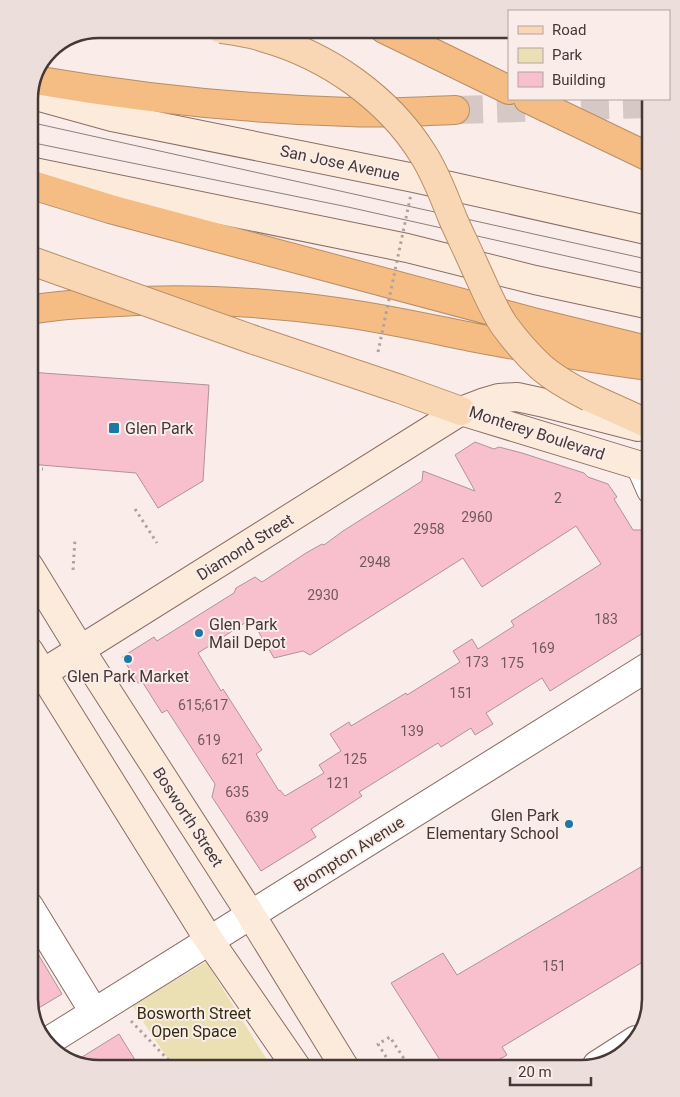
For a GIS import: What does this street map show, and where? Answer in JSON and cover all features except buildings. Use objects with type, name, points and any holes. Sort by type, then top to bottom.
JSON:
[{"type":"highway","points":[[402,38],[508,90]]},
{"type":"highway","points":[[40,81],[162,99],[221,104],[351,112],[455,110]]},
{"type":"highway","points":[[530,100],[642,154]]},
{"type":"highway","points":[[38,187],[523,320],[642,349]]},
{"type":"highway","points":[[38,309],[138,300],[234,302],[284,306],[338,312],[554,352],[642,365]]},
{"type":"main road","points":[[265,38],[300,50],[323,62],[354,82],[402,124],[424,155],[442,189],[453,219],[504,324],[524,350],[542,368],[566,385],[642,420]]},
{"type":"main road","name":"San Jose Avenue","points":[[38,96],[112,117],[414,178],[642,229]]},
{"type":"main road","points":[[38,172],[407,248],[534,280],[642,303]]},
{"type":"main road","points":[[38,263],[461,412]]},
{"type":"main road","name":"Monterey Boulevard","points":[[461,412],[499,398],[517,397],[642,429]]},
{"type":"main road","name":"Monterey Boulevard","points":[[461,412],[642,466]]},
{"type":"main road","name":"Diamond Street","points":[[38,667],[80,649],[461,412]]},
{"type":"main road","name":"Bosworth Street","points":[[38,581],[251,915],[340,1060]]},
{"type":"main road","points":[[38,675],[209,940],[291,1059]]},
{"type":"street","name":"Brompton Avenue","points":[[52,1038],[642,671]]},
{"type":"street","points":[[38,918],[103,1006]]},
{"type":"path","points":[[378,352],[411,194]]},
{"type":"path","points":[[38,469],[43,469]]},
{"type":"path","points":[[135,509],[157,543]]},
{"type":"path","points":[[73,570],[75,540]]},
{"type":"path","points":[[103,1006],[166,1059]]},
{"type":"path","points":[[388,1060],[378,1044],[390,1037],[405,1060]]},
{"type":"green space","name":"Bosworth Street Open Space","points":[[206,962],[267,1059],[168,1059],[132,1005]]},
{"type":"tunnel","points":[[455,110],[642,104]]},
{"type":"tram line","points":[[38,124],[642,258]]},
{"type":"tram line","points":[[38,144],[348,207],[642,273]]},
{"type":"place","name":"Glen Park","points":[[114,428]]},
{"type":"place","name":"Glen Park Mail Depot","points":[[199,633]]},
{"type":"place","name":"Glen Park Market","points":[[128,659]]},
{"type":"place","name":"Glen Park Elementary School","points":[[569,824]]}]
